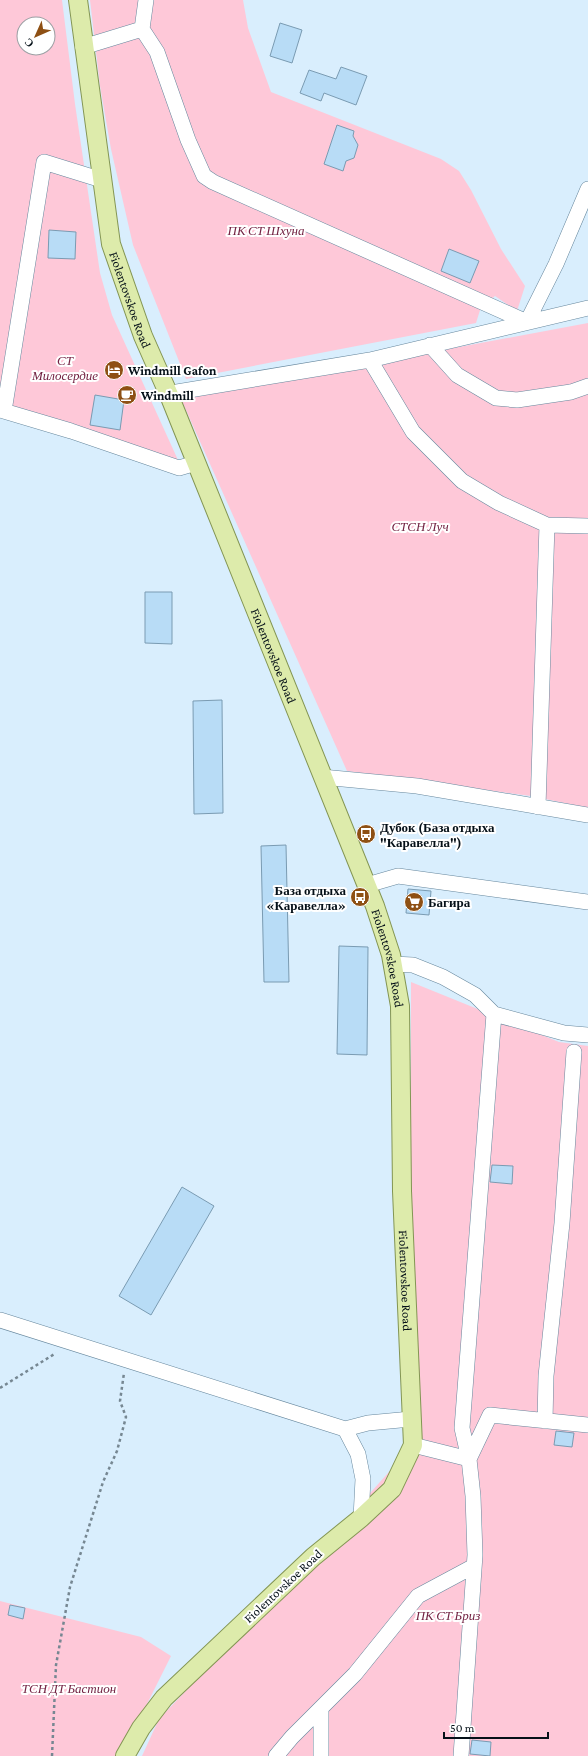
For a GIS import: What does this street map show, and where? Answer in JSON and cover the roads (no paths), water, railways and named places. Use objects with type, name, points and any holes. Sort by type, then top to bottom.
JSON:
[{"type":"main road","name":"Fiolentovskoe Road","points":[[78,0],[83,48],[111,244],[143,336],[169,395],[375,906],[392,964],[400,1006],[402,1191],[413,1445],[392,1489],[362,1518],[313,1557],[164,1698],[141,1728],[125,1756]]},
{"type":"street","points":[[146,0],[142,29],[157,52],[188,140],[204,176],[213,182],[527,322]]},
{"type":"street","points":[[83,48],[142,29]]},
{"type":"street","points":[[102,180],[44,162],[2,411],[71,431],[180,468],[196,464]]},
{"type":"street","points":[[527,322],[556,264],[588,188]]},
{"type":"street","points":[[169,395],[177,392],[370,360],[588,308]]},
{"type":"street","points":[[430,345],[457,375],[496,398],[517,400],[571,392],[588,386]]},
{"type":"street","points":[[370,360],[413,432],[462,481],[499,504],[547,525],[588,526]]},
{"type":"street","points":[[538,807],[547,525]]},
{"type":"street","points":[[322,777],[417,786],[588,815]]},
{"type":"street","points":[[366,885],[398,876],[588,902]]},
{"type":"street","points":[[392,964],[413,965],[443,977],[475,995],[494,1014],[564,1033],[588,1036]]},
{"type":"street","points":[[461,1756],[474,1566],[473,1496],[469,1459],[462,1428],[494,1014]]},
{"type":"street","points":[[545,1421],[546,1376],[562,1223],[574,1052]]},
{"type":"street","points":[[0,1320],[346,1429],[368,1424],[412,1419]]},
{"type":"street","points":[[469,1459],[490,1415],[588,1425]]},
{"type":"street","points":[[346,1429],[358,1454],[363,1479],[362,1518]]},
{"type":"street","points":[[413,1445],[469,1459]]},
{"type":"street","points":[[276,1756],[292,1737],[355,1674],[418,1596],[474,1566]]},
{"type":"street","points":[[321,1708],[321,1756]]},
{"type":"place","name":"Windmill Gafon","points":[[114,370]]},
{"type":"place","name":"Windmill","points":[[127,395]]},
{"type":"place","name":"Дубок (База отдыха \"Каравелла\")","points":[[366,834]]},
{"type":"place","name":"База отдыха «Каравелла»","points":[[360,897]]},
{"type":"place","name":"Багира","points":[[414,902]]},
{"type":"park label","name":"ПК СТ Шхуна","points":[[266,230]]},
{"type":"park label","name":"СТ Милосердие","points":[[65,368]]},
{"type":"park label","name":"СТСН Луч","points":[[420,526]]},
{"type":"park label","name":"ПК СТ Бриз","points":[[448,1615]]},
{"type":"park label","name":"ТСН ДТ Бастион","points":[[69,1688]]}]
